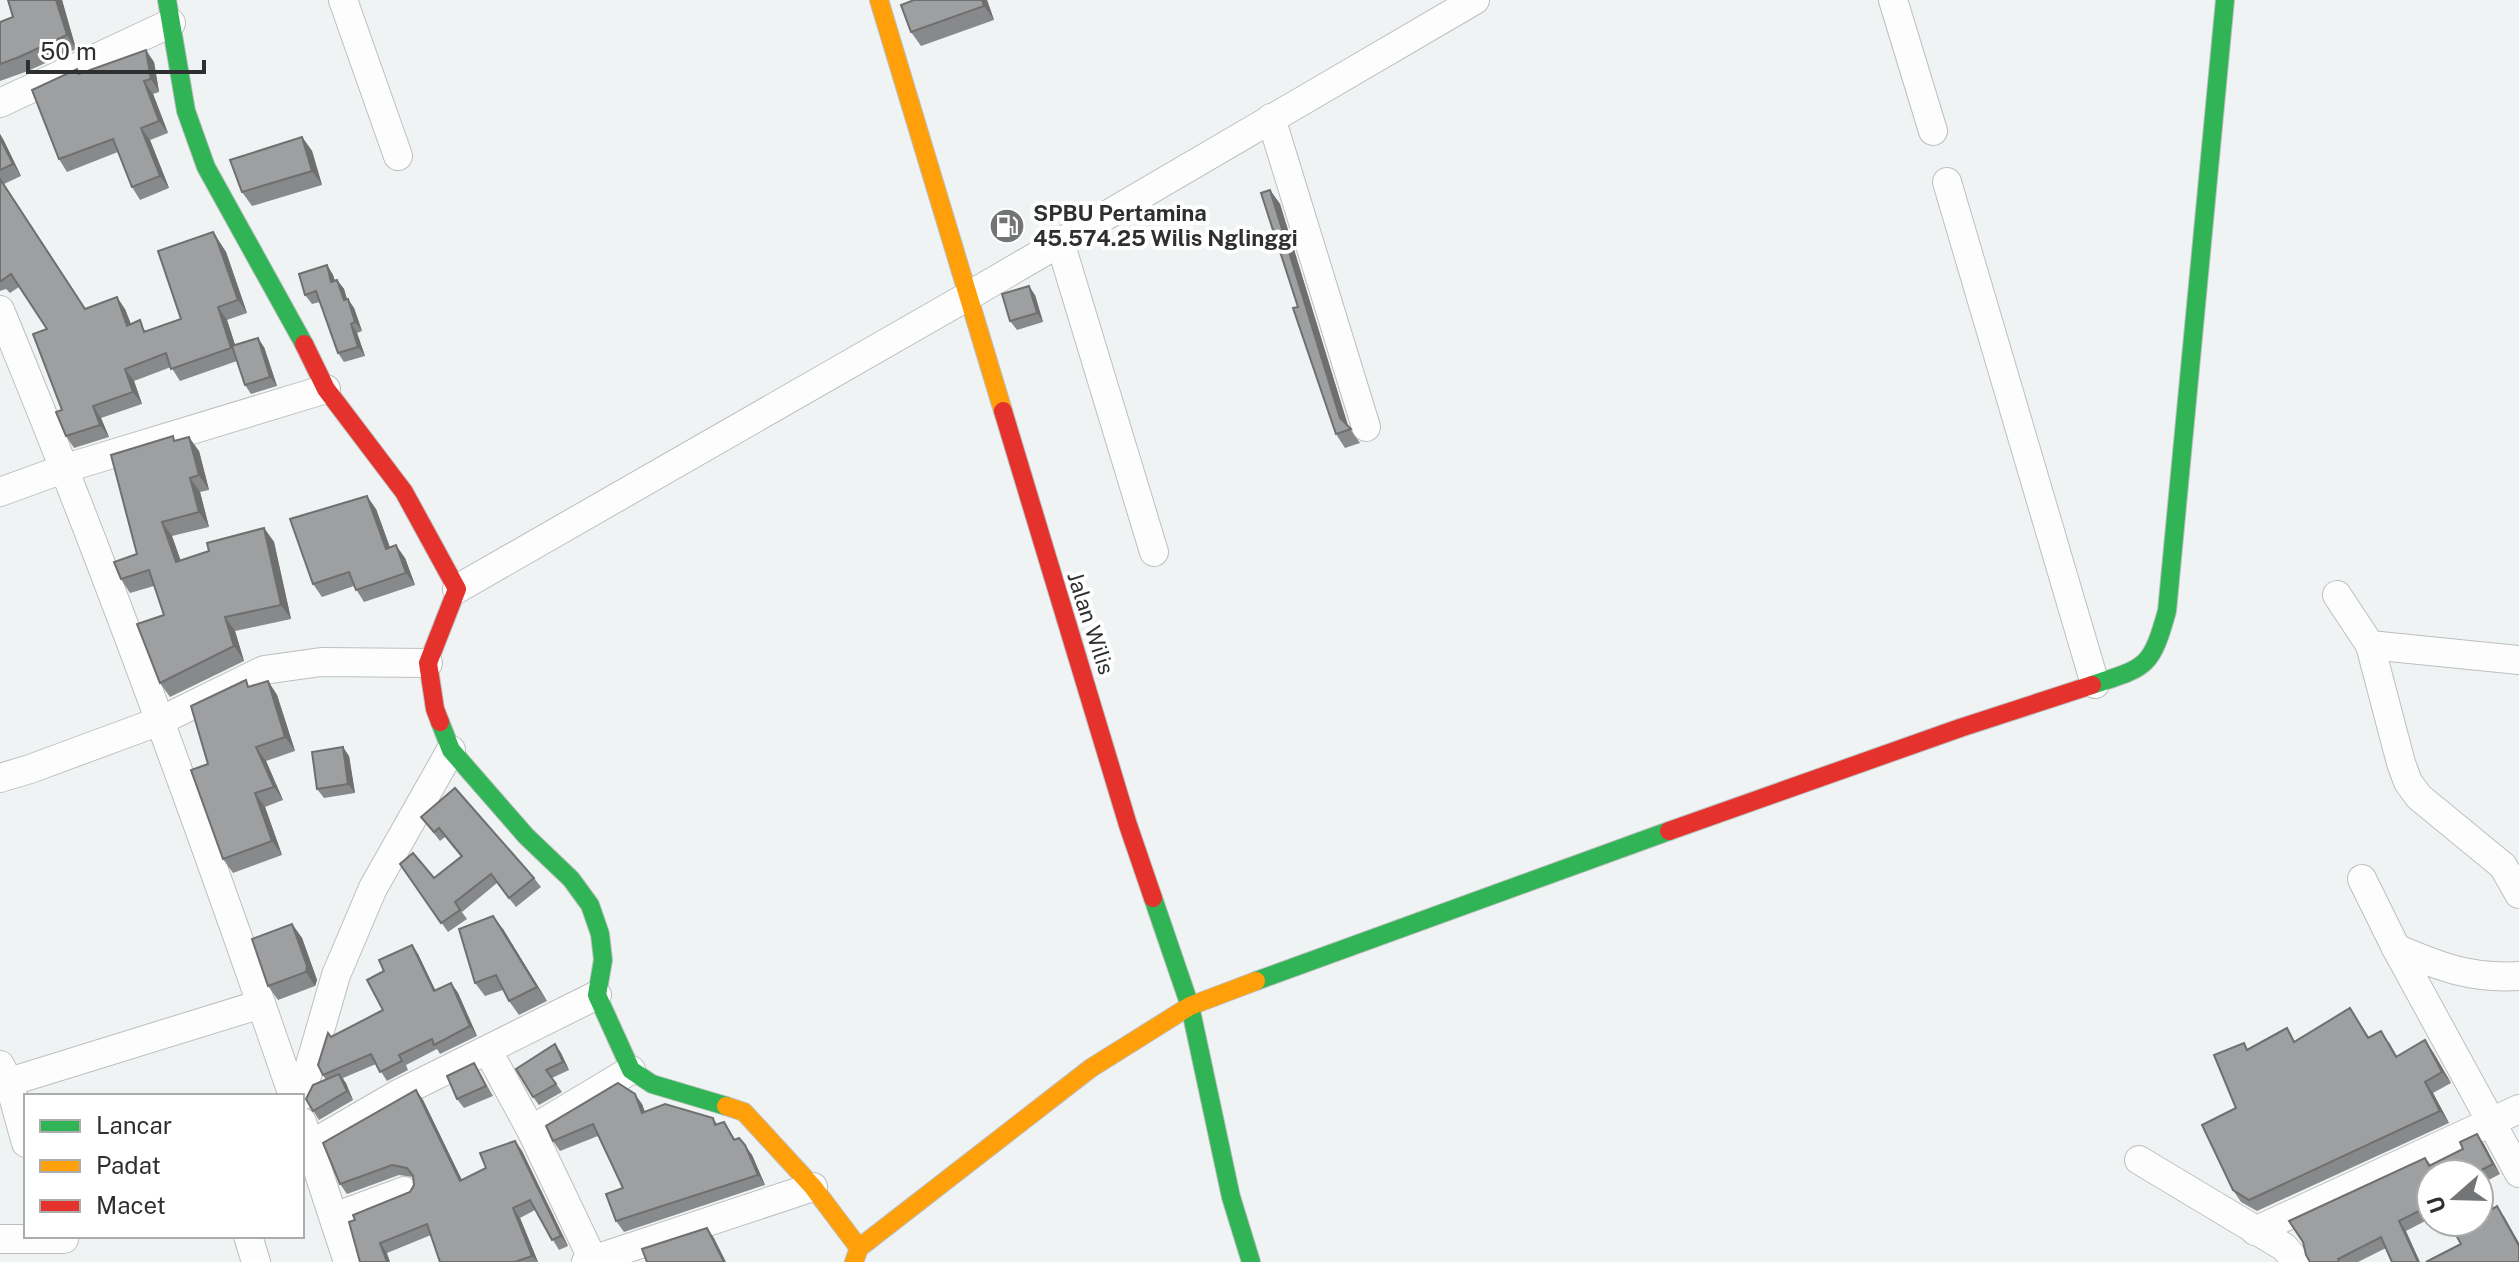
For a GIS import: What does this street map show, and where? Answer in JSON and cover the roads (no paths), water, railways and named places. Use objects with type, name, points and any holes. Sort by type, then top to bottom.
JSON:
[{"type":"street","points":[[343,0],[398,156]]},
{"type":"street","name":"Jalan Wilis","points":[[879,0],[970,295],[1042,548],[1128,825],[1190,1006],[1231,1197],[1251,1262]]},
{"type":"street","points":[[1475,0],[970,295],[457,589],[428,663],[435,709],[451,750],[526,836],[571,879],[590,905],[600,934],[603,960],[597,995],[631,1070],[652,1084],[744,1112],[813,1187],[856,1255],[1091,1068],[1190,1006],[1457,906],[1960,728],[2137,670],[2156,649],[2167,611],[2225,0]]},
{"type":"street","points":[[1893,0],[1933,131]]},
{"type":"street","points":[[0,103],[169,11],[186,111],[206,167],[227,209],[283,303],[326,389],[364,435],[404,492],[457,589]]},
{"type":"street","points":[[1271,118],[1366,427]]},
{"type":"street","points":[[1947,182],[2095,684]]},
{"type":"street","points":[[1060,242],[1154,552]]},
{"type":"street","points":[[0,310],[66,468],[292,1094]]},
{"type":"street","points":[[0,492],[66,468],[326,389]]},
{"type":"street","points":[[2337,595],[2370,645],[2408,782],[2419,797],[2511,863],[2519,894]]},
{"type":"street","points":[[2370,645],[2519,660]]},
{"type":"street","points":[[0,778],[160,721],[264,670],[321,662],[428,663]]},
{"type":"street","points":[[302,1094],[336,975],[373,888],[451,750]]},
{"type":"street","points":[[2362,879],[2396,948],[2519,1173]]},
{"type":"street","points":[[2396,948],[2463,974],[2519,976]]},
{"type":"street","points":[[348,1262],[306,1133],[398,1094],[597,995]]},
{"type":"street","points":[[24,1136],[5,1074],[261,1004]]},
{"type":"street","points":[[488,1051],[531,1130],[591,1261],[813,1187]]},
{"type":"street","points":[[531,1130],[631,1070]]},
{"type":"street","points":[[2255,1231],[2519,1109]]},
{"type":"street","points":[[2139,1160],[2284,1247],[2297,1262]]},
{"type":"street","points":[[334,1217],[404,1191]]},
{"type":"street","points":[[249,1238],[256,1262]]},
{"type":"street","points":[[0,1239],[66,1246]]},
{"type":"place","name":"SPBU Pertamina 45.574.25 Wilis Nglinggi","points":[[1007,226]]}]
